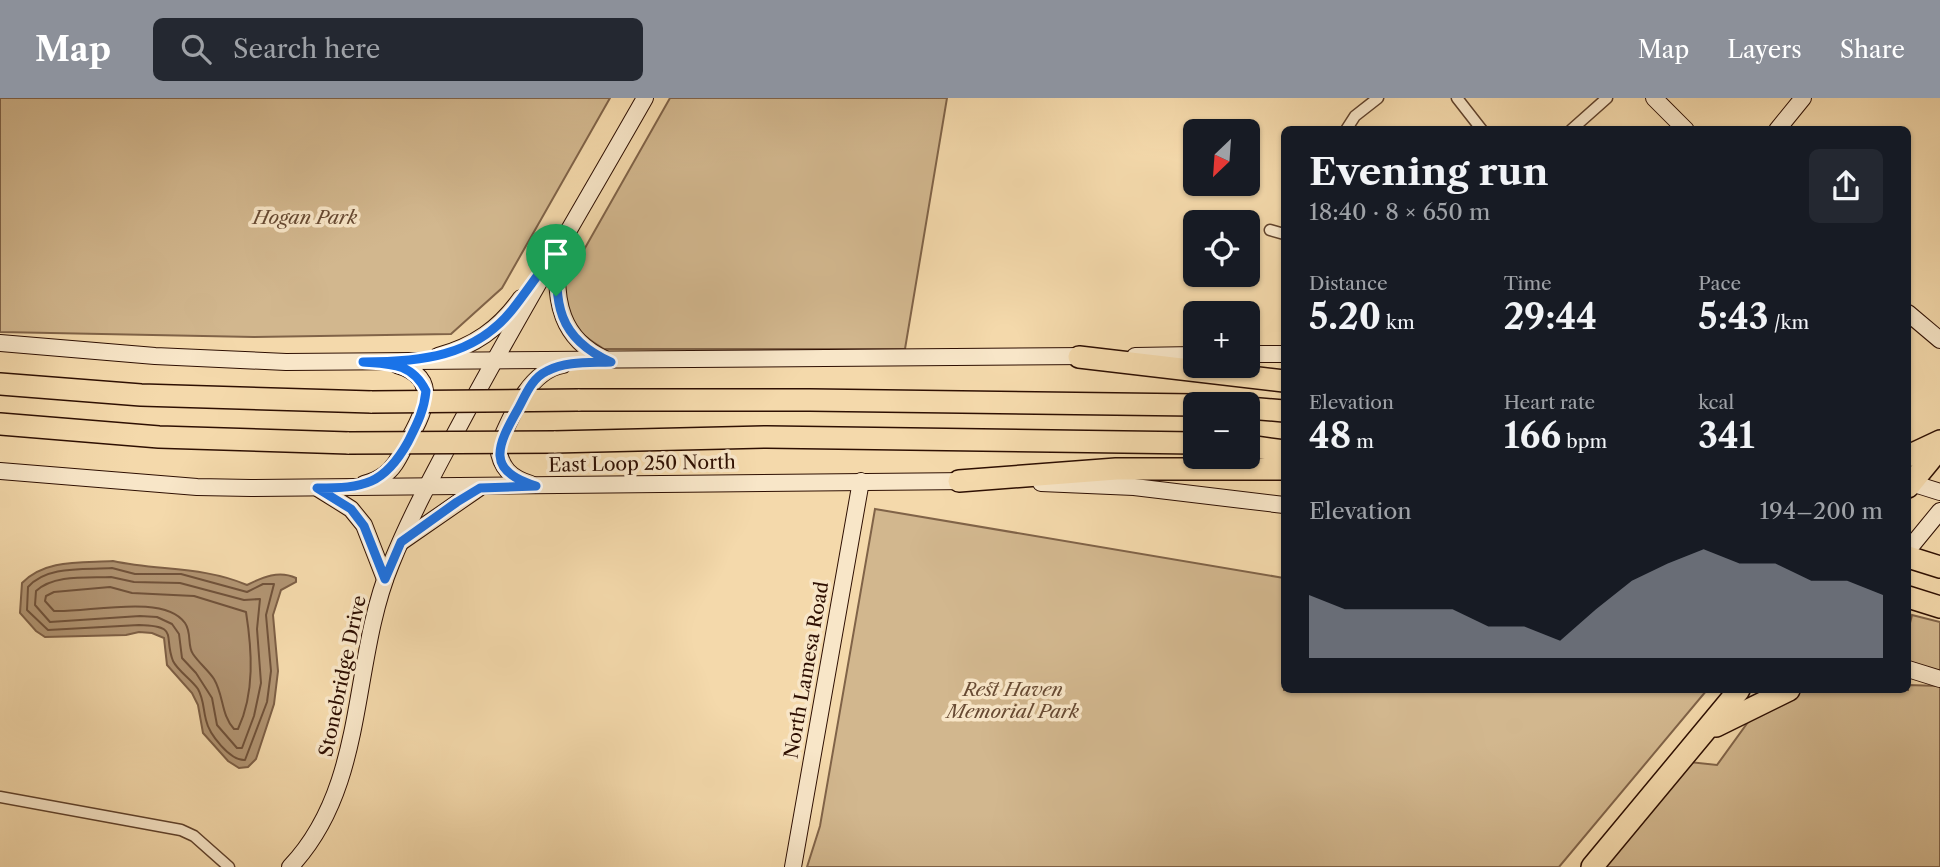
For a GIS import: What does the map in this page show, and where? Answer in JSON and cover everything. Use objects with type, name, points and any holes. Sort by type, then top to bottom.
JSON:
[{"type":"highway","points":[[1079,357],[1281,382]]},
{"type":"highway","points":[[0,384],[141,395],[372,402],[810,400],[1183,405]]},
{"type":"highway","points":[[1260,409],[1281,411]]},
{"type":"highway","points":[[0,424],[159,436],[349,443],[780,438],[1183,443]]},
{"type":"highway","points":[[1911,455],[1940,441]]},
{"type":"highway","points":[[1911,482],[1940,447]]},
{"type":"highway","points":[[1260,448],[1281,451]]},
{"type":"highway","points":[[959,481],[1116,469],[1281,469]]},
{"type":"highway","points":[[1911,558],[1940,567]]},
{"type":"highway","points":[[1721,712],[1729,693]]},
{"type":"highway","points":[[1592,867],[1737,693]]},
{"type":"highway","points":[[1702,735],[1737,713],[1782,693]]},
{"type":"main road","points":[[426,488],[494,362],[645,98]]},
{"type":"main road","points":[[1654,98],[1682,126]]},
{"type":"main road","points":[[1780,126],[1803,98]]},
{"type":"main road","points":[[558,249],[556,296],[561,317],[583,347],[611,362]]},
{"type":"main road","points":[[409,362],[460,350],[480,340],[512,310],[558,249]]},
{"type":"main road","points":[[1911,316],[1940,340]]},
{"type":"main road","points":[[0,343],[155,356],[363,362],[1183,355]]},
{"type":"main road","points":[[1260,354],[1281,354]]},
{"type":"main road","points":[[341,488],[359,486],[385,475],[394,465],[424,410],[426,391],[416,373],[392,364],[363,362]]},
{"type":"main road","points":[[536,486],[518,480],[503,467],[499,446],[533,382],[557,366],[611,362]]},
{"type":"main road","name":"East Loop 250 North","points":[[0,471],[197,487],[480,488],[959,481],[1134,487],[1281,505]]},
{"type":"main road","name":"North Lamesa Road","points":[[793,867],[860,481]]},
{"type":"main road","points":[[1911,485],[1940,492]]},
{"type":"main road","points":[[317,488],[351,509],[364,526],[385,579]]},
{"type":"main road","name":"Stonebridge Drive","points":[[290,867],[311,842],[336,797],[355,720],[369,630],[385,579],[426,488]]},
{"type":"main road","points":[[401,542],[480,488]]},
{"type":"main road","points":[[1911,546],[1940,511]]},
{"type":"main road","points":[[1911,670],[1940,679]]},
{"type":"street","points":[[1349,126],[1358,113],[1378,98]]},
{"type":"street","points":[[1457,98],[1479,126]]},
{"type":"street","points":[[1576,126],[1607,98]]},
{"type":"street","points":[[1270,230],[1281,233]]},
{"type":"street","points":[[0,797],[181,830],[194,836],[229,867]]},
{"type":"green space","name":"Hogan Park","points":[[0,98],[610,98],[502,288],[451,334],[254,337],[0,332]]},
{"type":"green space","points":[[670,98],[947,98],[905,349],[604,349],[578,330],[569,316],[564,285]]},
{"type":"green space","name":"Rest Haven Memorial Park","points":[[875,509],[1281,577],[1281,693],[1704,693],[1559,867],[807,867],[820,826]]},
{"type":"green space","points":[[1912,615],[1940,622],[1940,671],[1911,663]]},
{"type":"green space","points":[[1911,685],[1940,686],[1940,867],[1599,867],[1680,761],[1717,765],[1751,718],[1794,693],[1911,693]]},
{"type":"water","points":[[113,561],[214,575],[247,585],[277,575],[296,578],[296,582],[281,590],[273,615],[278,671],[274,704],[256,759],[248,767],[239,768],[228,761],[203,733],[198,705],[192,693],[167,665],[164,638],[139,632],[126,635],[45,637],[20,613],[22,583],[31,575],[52,566]]},
{"type":"route","points":[[558,249],[556,296],[561,317],[573,336],[593,354],[611,362],[557,366],[533,382],[499,446],[499,457],[509,473],[518,480],[536,486],[480,488],[457,502],[401,542],[385,579],[364,526],[351,509],[317,488],[359,486],[385,475],[394,465],[421,417],[426,391],[416,373],[408,368],[363,362],[409,362],[460,350],[480,340],[497,327],[512,310],[558,249]]}]
